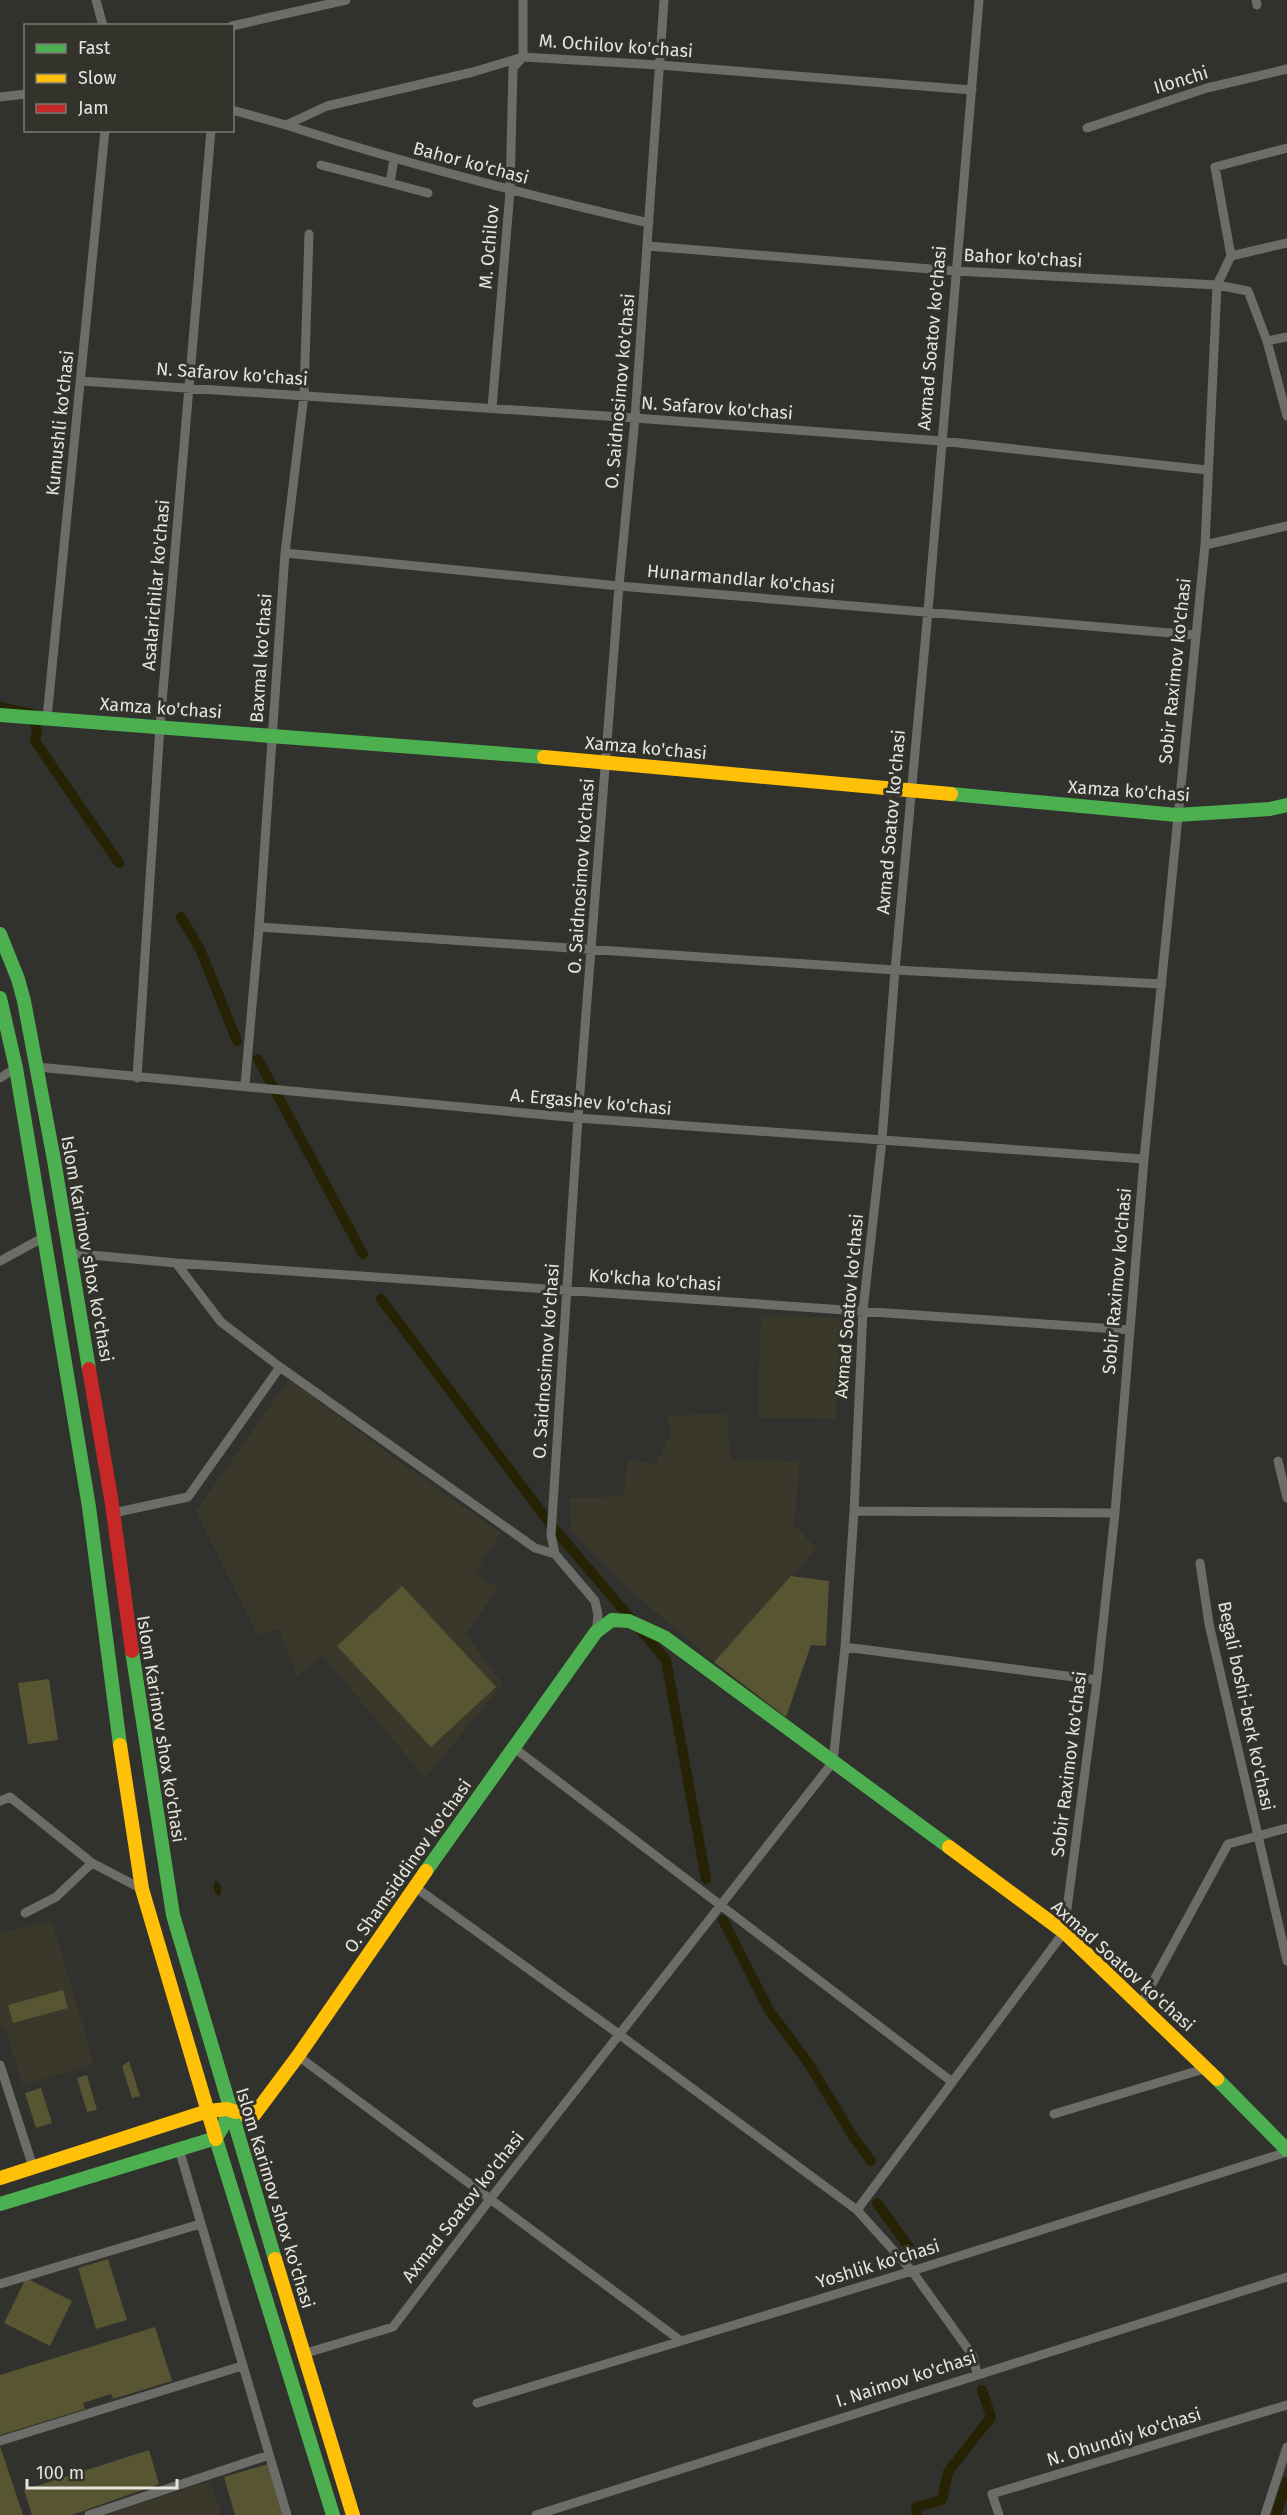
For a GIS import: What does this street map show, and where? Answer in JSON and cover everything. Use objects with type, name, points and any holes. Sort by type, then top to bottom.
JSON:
[{"type":"main road","name":"Xamza ko'chasi","points":[[0,715],[605,762],[1177,815],[1270,809],[1287,805]]},
{"type":"main road","name":"Islom Karimov shox ko'chasi","points":[[0,934],[18,979],[37,1067],[70,1253],[112,1508],[155,1817],[173,1915],[236,2132],[353,2515]]},
{"type":"main road","points":[[0,998],[16,1068],[46,1236],[89,1506],[142,1889],[216,2138],[333,2515]]},
{"type":"main road","points":[[89,1506],[96,1514],[104,1514],[112,1508]]},
{"type":"main road","points":[[101,1602],[105,1593],[111,1590],[118,1592],[124,1599]]},
{"type":"main road","name":"Axmad Soatov ko'chasi","points":[[596,1632],[612,1620],[634,1623],[664,1637],[1064,1932],[1142,2004],[1287,2151]]},
{"type":"main road","name":"O. Shamsiddinov ko'chasi","points":[[236,2132],[246,2116],[254,2115],[298,2056],[596,1632]]},
{"type":"main road","points":[[216,2138],[225,2123],[228,2105]]},
{"type":"main road","points":[[0,2178],[228,2105],[246,2116]]},
{"type":"main road","points":[[0,2204],[236,2132]]},
{"type":"street","points":[[96,0],[102,24]]},
{"type":"street","points":[[234,26],[346,0]]},
{"type":"street","points":[[524,0],[524,57]]},
{"type":"street","name":"O. Saidnosimov ko'chasi","points":[[555,1554],[552,1535],[579,1118],[619,586],[635,418],[664,0]]},
{"type":"street","name":"Axmad Soatov ko'chasi","points":[[303,2354],[393,2327],[491,2198],[833,1762],[845,1647],[863,1310],[882,1140],[979,0]]},
{"type":"street","name":"M. Ochilov ko'chasi","points":[[286,125],[327,106],[473,72],[524,57],[659,65],[972,90]]},
{"type":"street","name":"M. Ochilov","points":[[492,408],[510,191],[513,68],[524,57]]},
{"type":"street","name":"Ilonchi","points":[[1087,128],[1207,88],[1287,69]]},
{"type":"street","points":[[0,97],[24,94]]},
{"type":"street","points":[[234,111],[286,125]]},
{"type":"street","name":"Bahor ko'chasi","points":[[286,125],[394,159],[510,191],[649,224]]},
{"type":"street","name":"Kumushli ko'chasi","points":[[38,717],[81,381],[105,132]]},
{"type":"street","name":"Asalarichilar ko'chasi","points":[[137,1078],[160,726],[211,132]]},
{"type":"street","points":[[1217,285],[1231,256],[1215,167],[1287,148]]},
{"type":"street","points":[[390,183],[394,159]]},
{"type":"street","points":[[321,165],[428,193]]},
{"type":"street","name":"Baxmal ko'chasi","points":[[245,1085],[259,927],[285,554],[304,395],[309,234]]},
{"type":"street","points":[[1231,256],[1287,243]]},
{"type":"street","name":"Bahor ko'chasi","points":[[648,246],[955,271],[1217,285],[1248,291],[1267,341]]},
{"type":"street","name":"Sobir Raximov ko'chasi","points":[[857,2210],[1064,1932],[1097,1680],[1115,1513],[1143,1159],[1162,984],[1194,635],[1205,545],[1217,285]]},
{"type":"street","points":[[1287,336],[1267,341],[1287,416]]},
{"type":"street","name":"N. Safarov ko'chasi","points":[[81,381],[941,441],[1207,470]]},
{"type":"street","points":[[1205,545],[1287,526]]},
{"type":"street","name":"Hunarmandlar ko'chasi","points":[[285,554],[619,586],[1194,635]]},
{"type":"street","points":[[259,927],[895,970],[1162,984]]},
{"type":"street","name":"A. Ergashev ko'chasi","points":[[37,1067],[579,1118],[1143,1159]]},
{"type":"street","points":[[0,1078],[16,1068]]},
{"type":"street","points":[[0,1261],[46,1236]]},
{"type":"street","name":"Ko'kcha ko'chasi","points":[[70,1253],[176,1263],[1130,1330]]},
{"type":"street","points":[[176,1263],[221,1322],[279,1367],[535,1548],[555,1554],[595,1601],[598,1615],[596,1632]]},
{"type":"street","points":[[112,1508],[188,1497],[279,1367]]},
{"type":"street","points":[[1278,1461],[1287,1498]]},
{"type":"street","points":[[854,1511],[1115,1513]]},
{"type":"street","name":"Begali boshi-berk ko'chasi","points":[[1200,1563],[1209,1624],[1287,1961]]},
{"type":"street","points":[[845,1647],[1097,1680]]},
{"type":"street","points":[[513,1747],[722,1904],[951,2081]]},
{"type":"street","points":[[0,1801],[10,1797],[92,1863],[142,1889]]},
{"type":"street","points":[[1142,2004],[1228,1844],[1287,1828]]},
{"type":"street","points":[[25,1913],[56,1897],[92,1863]]},
{"type":"street","points":[[415,1887],[857,2210],[912,2271],[973,2356],[976,2374]]},
{"type":"street","points":[[298,2056],[681,2341]]},
{"type":"street","points":[[0,2065],[33,2167]]},
{"type":"street","points":[[1054,2114],[1207,2068]]},
{"type":"street","points":[[178,2149],[287,2515]]},
{"type":"street","name":"Yoshlik ko'chasi","points":[[477,2403],[912,2271],[1287,2151]]},
{"type":"street","points":[[0,2284],[200,2224]]},
{"type":"street","name":"I. Naimov ko'chasi","points":[[536,2515],[1287,2277]]},
{"type":"street","points":[[0,2441],[242,2366]]},
{"type":"street","name":"N. Ohundiy ko'chasi","points":[[999,2515],[992,2494],[1287,2406]]},
{"type":"street","points":[[1265,2515],[1287,2447]]},
{"type":"street","points":[[89,2515],[269,2455]]},
{"type":"shaded area","points":[[761,1315],[842,1318],[836,1419],[757,1418]]},
{"type":"shaded area","points":[[289,1379],[405,1466],[501,1533],[475,1573],[498,1588],[466,1634],[503,1684],[425,1778],[323,1656],[297,1676],[279,1629],[257,1634],[196,1511]]},
{"type":"shaded area","points":[[727,1413],[731,1460],[800,1461],[794,1525],[817,1549],[714,1662],[631,1591],[571,1531],[570,1498],[623,1496],[628,1459],[656,1464],[670,1435],[668,1416]]},
{"type":"shaded area","points":[[791,1576],[829,1581],[826,1646],[811,1645],[786,1717],[714,1662]]},
{"type":"shaded area","points":[[402,1586],[496,1687],[431,1747],[337,1646]]},
{"type":"shaded area","points":[[49,1679],[58,1740],[28,1744],[18,1683]]},
{"type":"shaded area","points":[[52,1921],[94,2064],[23,2085],[5,2028],[1,2029],[0,2024],[0,1933]]},
{"type":"shaded area","points":[[63,1990],[68,2008],[13,2023],[8,2005]]},
{"type":"shaded area","points":[[129,2061],[140,2096],[132,2098],[122,2066]]},
{"type":"shaded area","points":[[87,2075],[97,2110],[87,2112],[77,2078]]},
{"type":"shaded area","points":[[41,2088],[52,2123],[36,2128],[25,2093]]},
{"type":"shaded area","points":[[108,2259],[127,2320],[96,2329],[78,2268]]},
{"type":"shaded area","points":[[26,2278],[72,2301],[50,2346],[4,2323]]},
{"type":"shaded area","points":[[155,2327],[172,2381],[113,2399],[111,2394],[83,2403],[85,2409],[0,2435],[0,2375]]},
{"type":"shaded area","points":[[0,2446],[23,2515],[0,2515]]},
{"type":"shaded area","points":[[149,2450],[159,2484],[72,2515],[32,2515],[24,2490]]},
{"type":"shaded area","points":[[268,2464],[283,2515],[235,2515],[224,2477]]},
{"type":"shaded area","points":[[210,2481],[222,2515],[107,2515],[130,2507]]},
{"type":"waterway","points":[[0,707],[32,714],[37,731],[35,741],[119,863]]},
{"type":"waterway","points":[[181,917],[200,949],[237,1041]]},
{"type":"waterway","points":[[258,1059],[363,1254]]},
{"type":"waterway","points":[[381,1299],[552,1526],[666,1660],[706,1879]]},
{"type":"waterway","points":[[216,1883],[217,1883],[219,1886],[215,1887],[216,1883]]},
{"type":"waterway","points":[[218,1886],[220,1890],[216,1891],[215,1887],[218,1886]]},
{"type":"waterway","points":[[219,1890],[219,1894],[218,1894],[216,1891],[219,1890]]},
{"type":"waterway","points":[[723,1920],[769,2010],[809,2064],[854,2138],[871,2161]]},
{"type":"waterway","points":[[877,2203],[914,2254]]},
{"type":"waterway","points":[[917,2515],[916,2507],[942,2500],[948,2472],[991,2417],[982,2390]]},
{"type":"waterway","points":[[1276,2515],[1287,2482]]},
{"type":"traffic: fast","points":[[0,715],[544,757]]},
{"type":"traffic: fast","points":[[951,794],[1177,815],[1270,809],[1287,805]]},
{"type":"traffic: fast","points":[[0,934],[24,1001],[54,1160],[89,1369]]},
{"type":"traffic: fast","points":[[0,998],[16,1068],[89,1507],[120,1745]]},
{"type":"traffic: fast","points":[[426,1871],[596,1632],[612,1620],[629,1621],[664,1637],[949,1847]]},
{"type":"traffic: fast","points":[[132,1651],[173,1915],[275,2259]]},
{"type":"traffic: fast","points":[[1217,2079],[1287,2150]]},
{"type":"traffic: fast","points":[[0,2204],[216,2138],[225,2123],[227,2108]]},
{"type":"traffic: fast","points":[[216,2139],[333,2515]]},
{"type":"traffic: slow","points":[[544,757],[951,794]]},
{"type":"traffic: slow","points":[[120,1745],[142,1889],[216,2139]]},
{"type":"traffic: slow","points":[[949,1847],[1064,1932],[1217,2079]]},
{"type":"traffic: slow","points":[[246,2116],[254,2115],[298,2056],[426,1871]]},
{"type":"traffic: slow","points":[[0,2178],[208,2111],[227,2109],[236,2112]]},
{"type":"traffic: slow","points":[[275,2259],[353,2515]]},
{"type":"traffic: jam","points":[[89,1369],[112,1504],[132,1651]]}]
